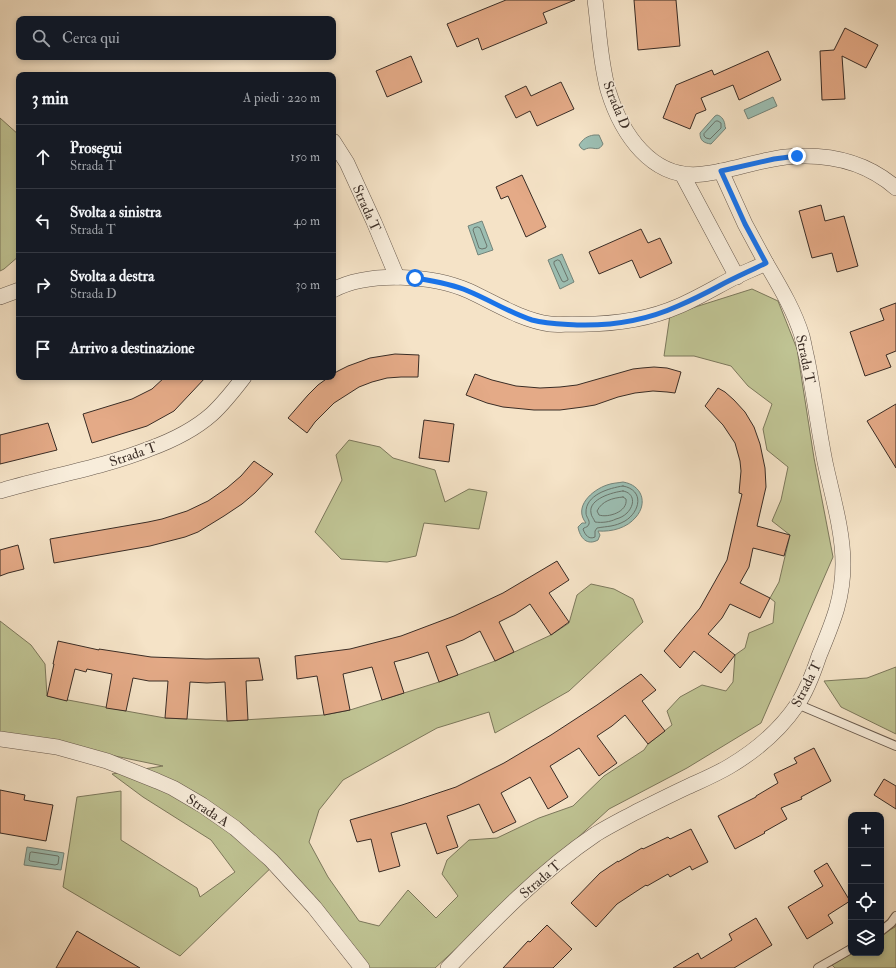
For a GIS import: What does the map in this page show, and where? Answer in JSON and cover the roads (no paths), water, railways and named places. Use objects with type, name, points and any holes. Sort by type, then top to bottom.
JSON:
[{"type":"street","name":"Strada D","points":[[595,0],[605,76],[614,105],[628,134],[635,143],[649,158],[666,169],[682,174],[701,175],[785,157],[822,156],[860,165],[878,175],[896,188]]},
{"type":"street","name":"Strada T","points":[[336,146],[347,163],[397,277]]},
{"type":"street","name":"Strada T","points":[[448,968],[496,918],[552,866],[574,850],[598,833],[621,820],[714,775],[746,755],[766,739],[782,724],[797,704],[812,674],[836,614],[842,581],[842,547],[820,441],[810,372],[802,337],[788,300],[745,224],[721,171]]},
{"type":"street","points":[[682,174],[737,277]]},
{"type":"street","points":[[336,289],[350,283],[364,280],[397,277],[415,278],[451,285],[467,290],[515,314],[532,320],[551,324],[584,325],[622,322],[652,316],[678,306],[766,263]]},
{"type":"street","points":[[0,297],[16,291]]},
{"type":"street","name":"Strada T","points":[[0,491],[105,464],[164,444],[194,427],[212,414],[225,401],[242,380]]},
{"type":"street","name":"Strada A","points":[[0,739],[57,747],[107,761],[157,780],[202,805],[235,828],[272,860],[314,907],[362,968]]},
{"type":"lane","points":[[797,704],[896,746]]},
{"type":"lane","points":[[884,929],[896,916]]},
{"type":"lane","points":[[818,968],[848,950]]},
{"type":"water","points":[[773,97],[777,106],[748,119],[744,110]]},
{"type":"water","points":[[717,115],[723,119],[726,128],[711,144],[706,143],[702,140],[700,133]]},
{"type":"water","points":[[599,135],[603,144],[602,146],[596,149],[589,148],[584,150],[581,148],[579,145],[582,141],[587,137]]},
{"type":"water","points":[[482,221],[493,250],[478,255],[468,226]]},
{"type":"water","points":[[562,254],[574,282],[560,289],[548,260]]},
{"type":"water","points":[[623,482],[630,484],[639,491],[642,501],[640,512],[624,527],[609,531],[598,531],[600,535],[598,540],[594,542],[587,541],[582,538],[578,527],[582,523],[586,523],[582,511],[586,500],[601,487]]},
{"type":"water","points":[[27,847],[64,853],[61,870],[24,865]]}]
